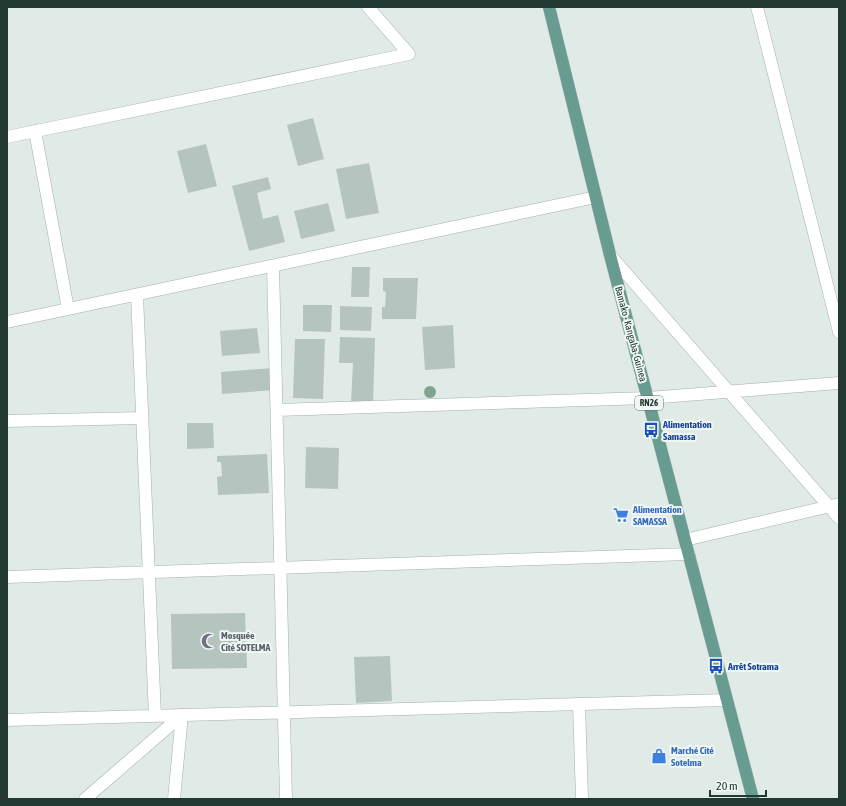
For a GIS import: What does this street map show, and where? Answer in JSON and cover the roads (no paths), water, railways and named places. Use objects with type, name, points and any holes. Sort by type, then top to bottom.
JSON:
[{"type":"main road","name":"Bamako - Kangaba- Guinea","points":[[549,7],[610,255],[753,799]]},
{"type":"street","points":[[7,137],[409,54],[368,7]]},
{"type":"street","points":[[757,7],[839,332]]},
{"type":"street","points":[[35,131],[68,309]]},
{"type":"street","points":[[7,322],[596,197]]},
{"type":"street","points":[[610,255],[728,391],[834,505],[839,518]]},
{"type":"street","points":[[273,266],[286,799]]},
{"type":"street","points":[[137,295],[154,716]]},
{"type":"street","points":[[276,410],[648,398],[839,383]]},
{"type":"street","points":[[7,421],[142,418]]},
{"type":"street","points":[[685,540],[834,505]]},
{"type":"street","points":[[7,577],[689,554]]},
{"type":"street","points":[[7,720],[727,700]]},
{"type":"street","points":[[579,704],[582,799]]},
{"type":"street","points":[[85,799],[182,715]]},
{"type":"street","points":[[174,799],[182,715]]},
{"type":"place","name":"Alimentation Samassa","points":[[651,430]]},
{"type":"place","name":"Alimentation SAMASSA","points":[[621,515]]},
{"type":"place","name":"Mosquée Cité SOTELMA","points":[[209,641]]},
{"type":"place","name":"Arrêt Sotrama","points":[[716,666]]},
{"type":"place","name":"Marché Cité Sotelma","points":[[659,756]]}]
